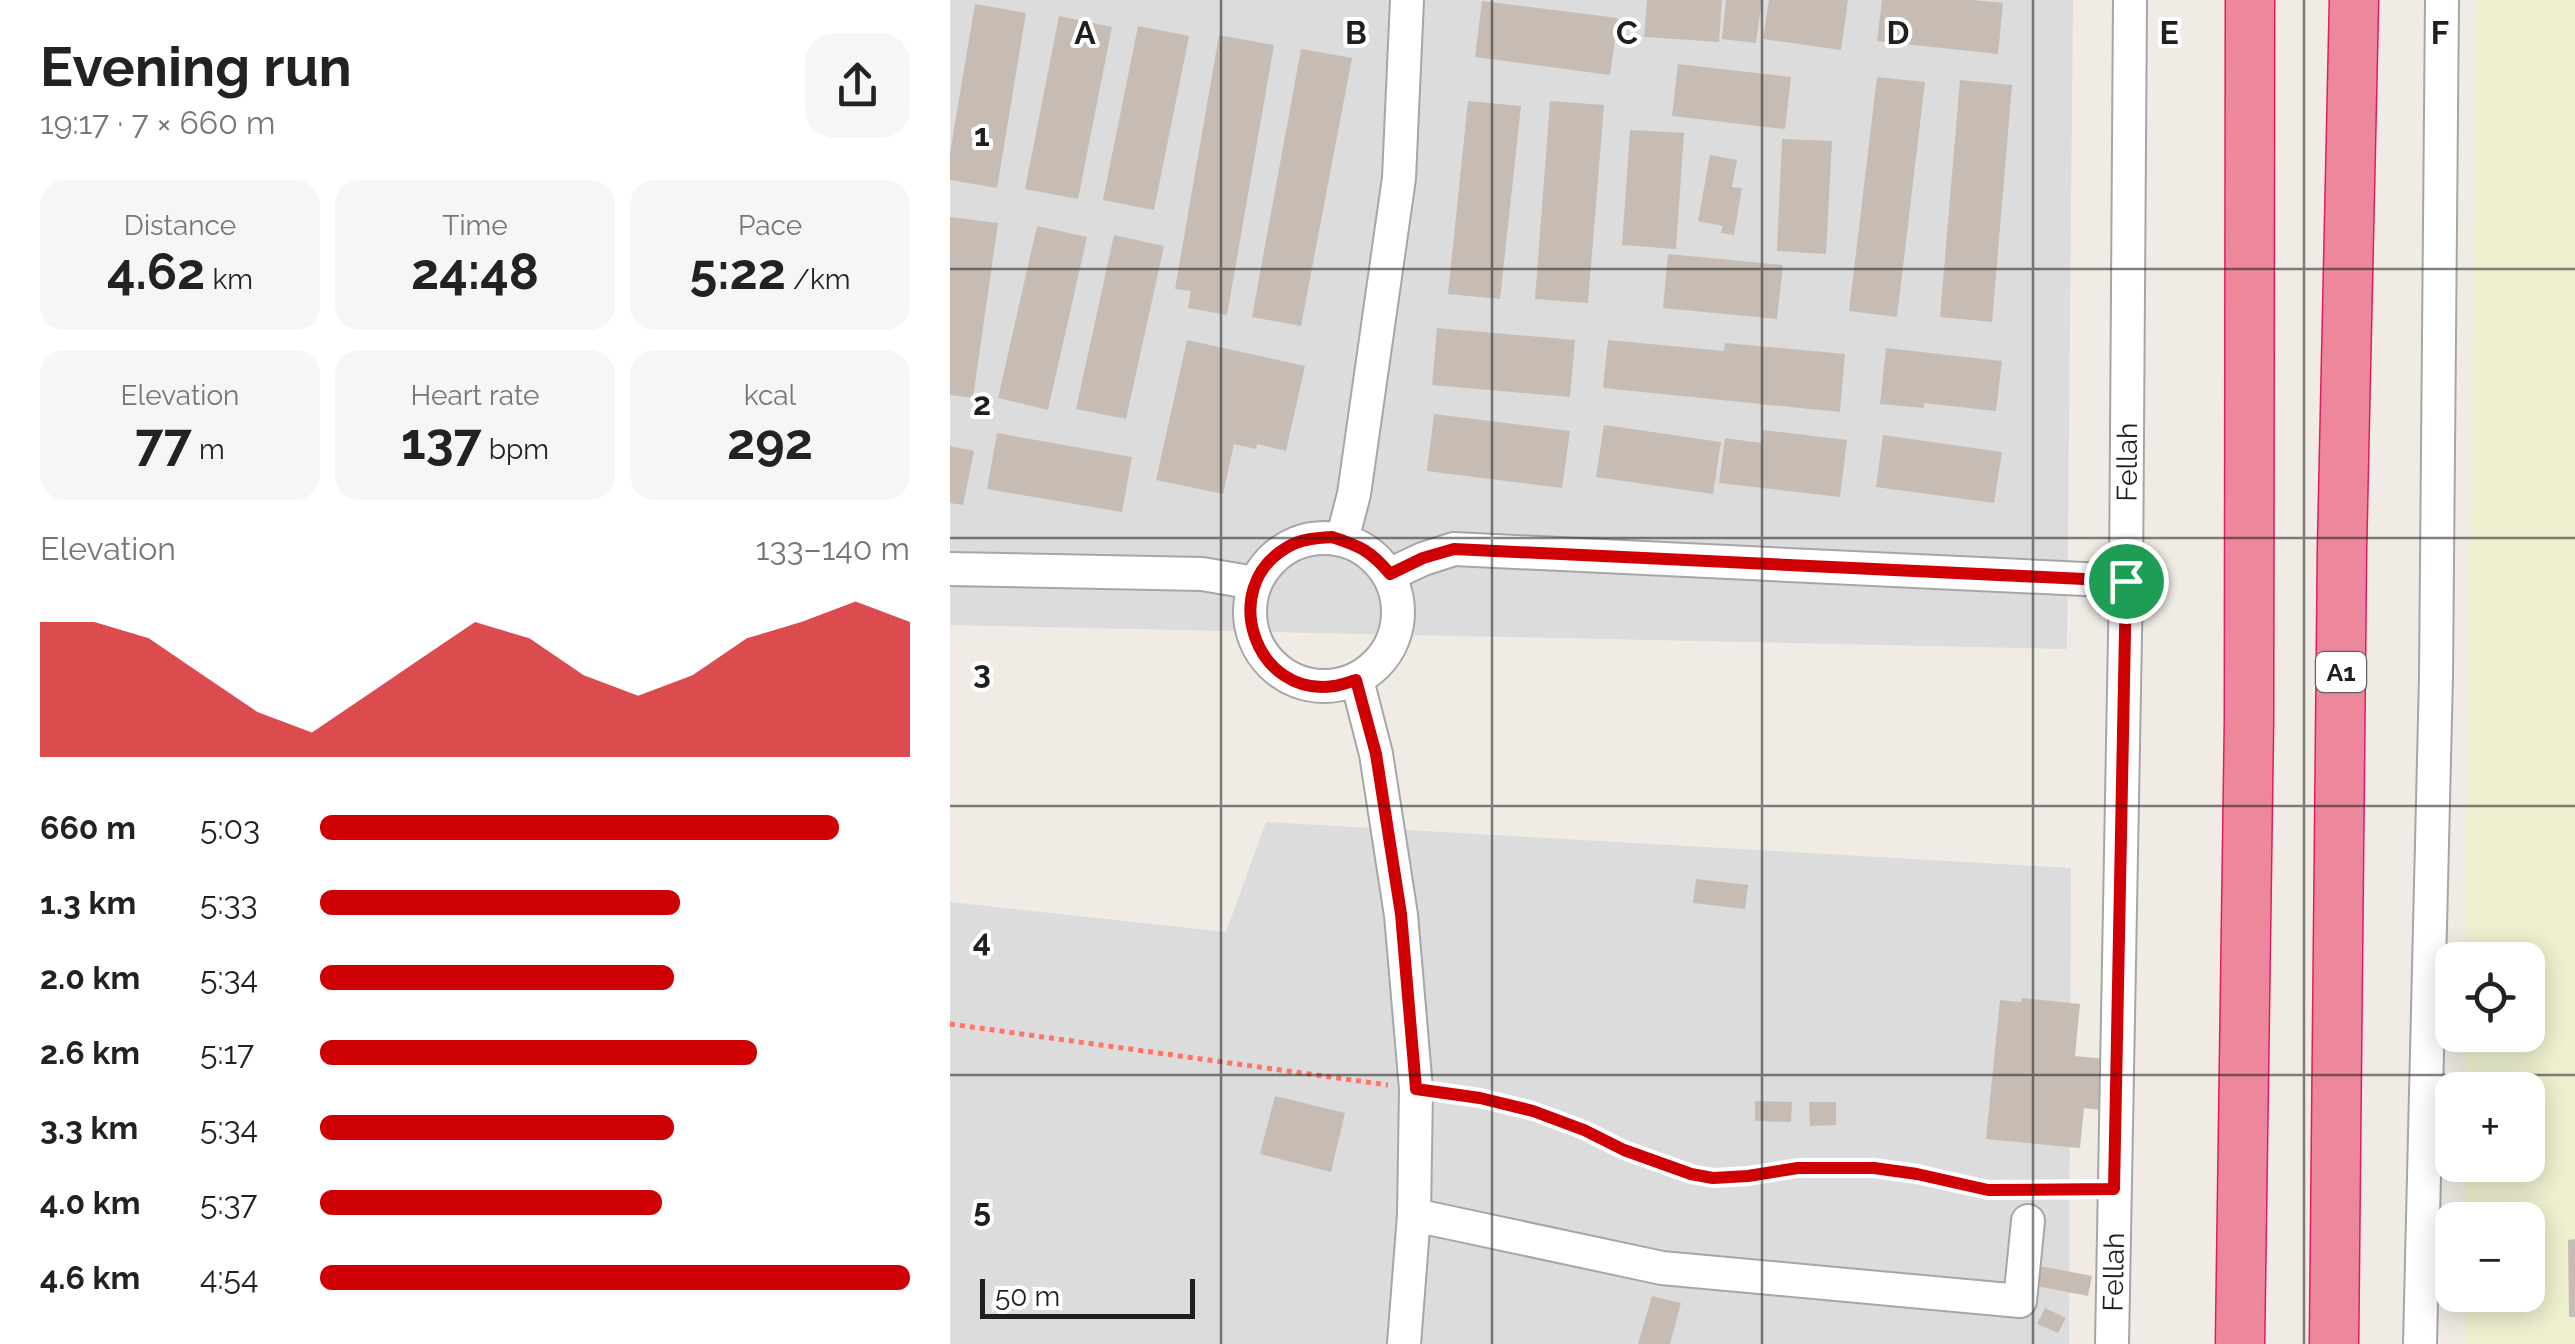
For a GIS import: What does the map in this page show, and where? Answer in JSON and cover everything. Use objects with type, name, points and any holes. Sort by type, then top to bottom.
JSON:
[{"type":"highway","points":[[2240,1344],[2248,720],[2250,0]]},
{"type":"highway","name":"A1","points":[[2334,1344],[2342,549],[2354,0]]},
{"type":"street","points":[[1342,540],[1354,494],[1399,178],[1408,0]]},
{"type":"street","name":"Fellah","points":[[2112,1344],[2126,581],[2130,0]]},
{"type":"street","points":[[2420,1344],[2436,676],[2442,0]]},
{"type":"street","points":[[1332,537],[1375,556],[1390,574],[1398,597],[1399,621],[1392,644],[1378,664],[1356,680],[1332,687],[1306,685],[1282,675],[1264,657],[1252,634],[1249,608],[1255,583],[1268,563],[1286,548],[1308,539],[1332,537]]},
{"type":"street","points":[[1390,574],[1454,549],[2126,581]]},
{"type":"street","points":[[950,569],[1202,574],[1255,583]]},
{"type":"street","points":[[1356,680],[1376,754],[1401,914],[1416,1089],[1414,1215],[1404,1344]]},
{"type":"street","points":[[1414,1215],[1662,1268],[2020,1301],[2028,1221]]},
{"type":"path","points":[[950,1024],[1480,1098],[1533,1111],[1624,1150],[1713,1178],[1798,1168],[1874,1168],[1988,1190],[2114,1189]]},
{"type":"shaded area","points":[[950,0],[2073,0],[2067,649],[950,625]]},
{"type":"shaded area","points":[[1266,822],[2071,868],[2069,1344],[950,1344],[950,902],[1226,932]]},
{"type":"green space","points":[[2477,0],[2575,0],[2575,1344],[2466,1344],[2466,1312],[2545,1312],[2545,1202],[2466,1202],[2466,1182],[2545,1182],[2545,1072],[2466,1072],[2465,1052],[2545,1052],[2545,942],[2465,942]]},
{"type":"building","points":[[1647,0],[1722,0],[1719,42],[1644,37]]},
{"type":"building","points":[[1726,0],[1762,0],[1756,43],[1722,39]]},
{"type":"building","points":[[1769,0],[1848,0],[1841,50],[1763,39]]},
{"type":"building","points":[[1882,0],[2003,3],[1998,54],[1877,41]]},
{"type":"building","points":[[1482,1],[1618,18],[1610,75],[1475,57]]},
{"type":"building","points":[[975,4],[1026,13],[997,188],[950,180],[950,153]]},
{"type":"building","points":[[1059,16],[1112,27],[1078,199],[1025,189]]},
{"type":"building","points":[[1138,26],[1189,36],[1154,210],[1103,200]]},
{"type":"building","points":[[1219,35],[1274,45],[1227,315],[1188,308],[1191,291],[1175,289]]},
{"type":"building","points":[[1301,49],[1352,58],[1301,326],[1252,317]]},
{"type":"building","points":[[1678,64],[1791,77],[1785,129],[1672,116]]},
{"type":"building","points":[[1877,77],[1925,82],[1897,317],[1849,311]]},
{"type":"building","points":[[1960,80],[2012,85],[1992,322],[1940,317]]},
{"type":"building","points":[[1468,101],[1521,106],[1500,299],[1448,294]]},
{"type":"building","points":[[1550,101],[1604,105],[1588,303],[1535,299]]},
{"type":"building","points":[[1630,130],[1684,133],[1676,249],[1622,245]]},
{"type":"building","points":[[1782,139],[1832,141],[1826,254],[1777,251]]},
{"type":"building","points":[[1710,155],[1737,160],[1732,187],[1742,188],[1734,235],[1721,233],[1723,226],[1698,221]]},
{"type":"building","points":[[950,217],[998,223],[973,398],[950,395]]},
{"type":"building","points":[[1037,226],[1087,237],[1048,410],[998,398]]},
{"type":"building","points":[[1114,235],[1164,246],[1126,419],[1076,409]]},
{"type":"building","points":[[1668,254],[1783,265],[1777,319],[1663,308]]},
{"type":"building","points":[[1437,328],[1575,340],[1570,397],[1432,385]]},
{"type":"building","points":[[1187,340],[1305,366],[1286,451],[1257,444],[1256,449],[1234,444],[1223,494],[1156,480]]},
{"type":"building","points":[[1608,340],[1724,351],[1725,343],[1845,354],[1840,412],[1603,388]]},
{"type":"building","points":[[1886,348],[2002,361],[1996,411],[1924,403],[1924,408],[1880,404]]},
{"type":"building","points":[[1434,414],[1570,431],[1562,488],[1427,471]]},
{"type":"building","points":[[1604,425],[1721,442],[1713,494],[1596,477]]},
{"type":"building","points":[[1763,430],[1847,440],[1840,497],[1719,483],[1725,438],[1761,443]]},
{"type":"building","points":[[997,433],[1132,457],[1122,512],[987,489]]},
{"type":"building","points":[[1883,435],[2002,452],[1994,503],[1876,487]]},
{"type":"building","points":[[950,446],[974,451],[963,505],[950,503]]},
{"type":"building","points":[[1696,879],[1748,885],[1745,909],[1693,903]]},
{"type":"building","points":[[2022,998],[2080,1004],[2075,1056],[2105,1059],[2100,1110],[2084,1108],[2080,1148],[1986,1139],[2000,1000],[2021,1002]]},
{"type":"building","points":[[1275,1096],[1345,1113],[1331,1172],[1260,1154]]},
{"type":"building","points":[[1755,1101],[1792,1102],[1791,1122],[1755,1121]]},
{"type":"building","points":[[1809,1102],[1836,1102],[1836,1125],[1810,1126]]},
{"type":"building","points":[[2575,1239],[2575,1317],[2569,1317],[2568,1240]]},
{"type":"building","points":[[2040,1266],[2092,1276],[2088,1296],[2036,1286]]},
{"type":"building","points":[[1652,1296],[1681,1303],[1670,1344],[1638,1344]]},
{"type":"building","points":[[2045,1308],[2066,1318],[2058,1333],[2037,1324]]},
{"type":"route","points":[[1332,537],[1375,556],[1390,574],[1454,549],[2126,581],[2114,1189],[1988,1190],[1874,1168],[1798,1168],[1713,1178],[1624,1150],[1533,1111],[1416,1089],[1401,914],[1376,754],[1356,680],[1332,687],[1306,685],[1282,675],[1264,657],[1252,634],[1249,608],[1255,583],[1268,563],[1286,548],[1308,539],[1332,537]]}]
